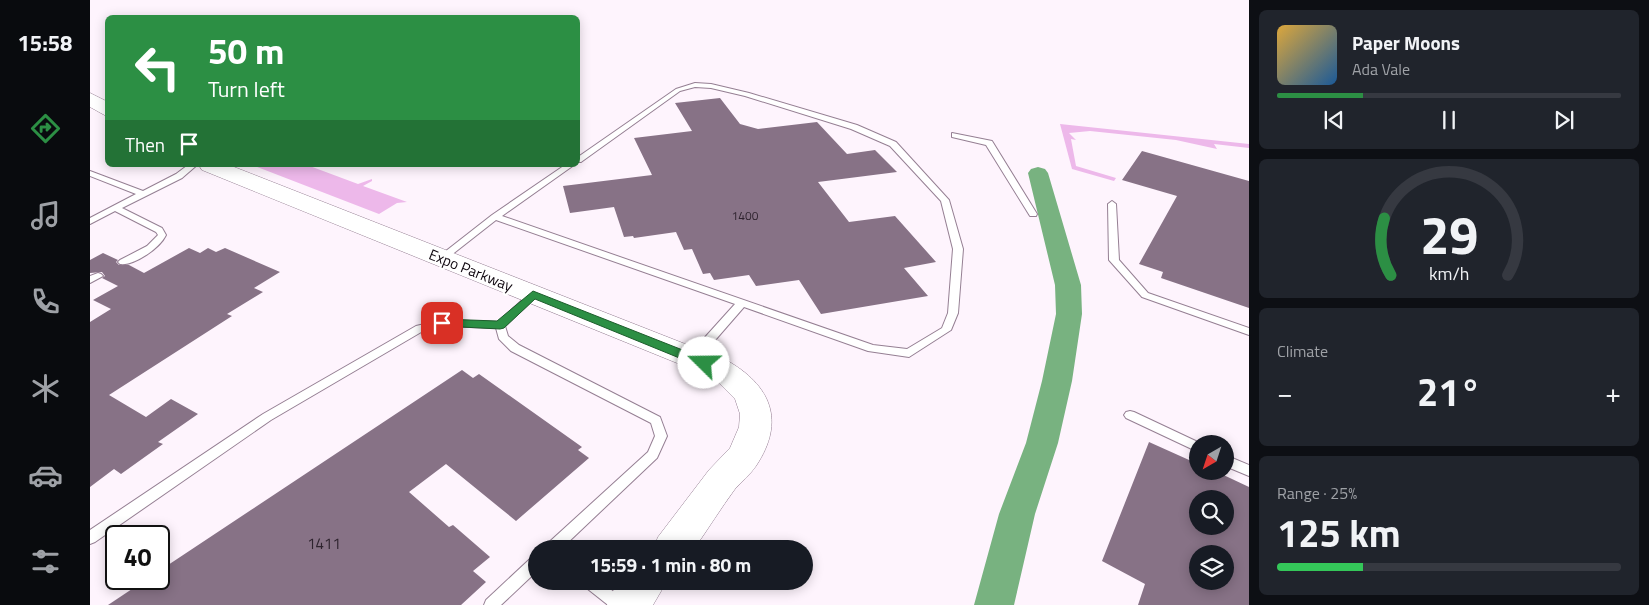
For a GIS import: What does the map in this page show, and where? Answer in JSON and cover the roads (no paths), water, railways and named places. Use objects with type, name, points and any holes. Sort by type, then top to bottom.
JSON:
[{"type":"street","name":"Expo Parkway","points":[[215,167],[693,358],[728,373],[738,381],[756,409],[756,430],[744,455],[722,480],[679,540]]},
{"type":"street","points":[[628,605],[640,590]]},
{"type":"lane","points":[[495,217],[872,348],[908,353],[946,330],[953,314],[958,249],[945,200],[893,144],[845,124],[747,94],[711,86],[695,85],[678,90],[580,159]]},
{"type":"lane","points":[[955,135],[989,142],[1033,214]]},
{"type":"lane","points":[[90,220],[179,176],[190,167]]},
{"type":"lane","points":[[442,258],[495,217],[567,167]]},
{"type":"lane","points":[[90,173],[143,194]]},
{"type":"lane","points":[[1112,204],[1114,260],[1145,295],[1249,332]]},
{"type":"lane","points":[[116,208],[159,230],[162,235],[160,240],[152,247],[123,262]]},
{"type":"lane","points":[[90,538],[267,417],[420,328],[442,323],[500,325],[533,295]]},
{"type":"lane","points":[[693,358],[741,304]]},
{"type":"lane","points":[[500,325],[503,337],[516,348],[656,420],[661,436],[653,455],[561,540]]},
{"type":"lane","points":[[1130,415],[1189,443]]},
{"type":"lane","points":[[1234,464],[1249,471]]},
{"type":"lane","points":[[491,605],[528,570]]},
{"type":"lane","points":[[600,590],[619,605]]},
{"type":"waterway","points":[[994,605],[1017,514],[1042,443],[1057,381],[1069,314],[1068,285],[1038,173]]}]
